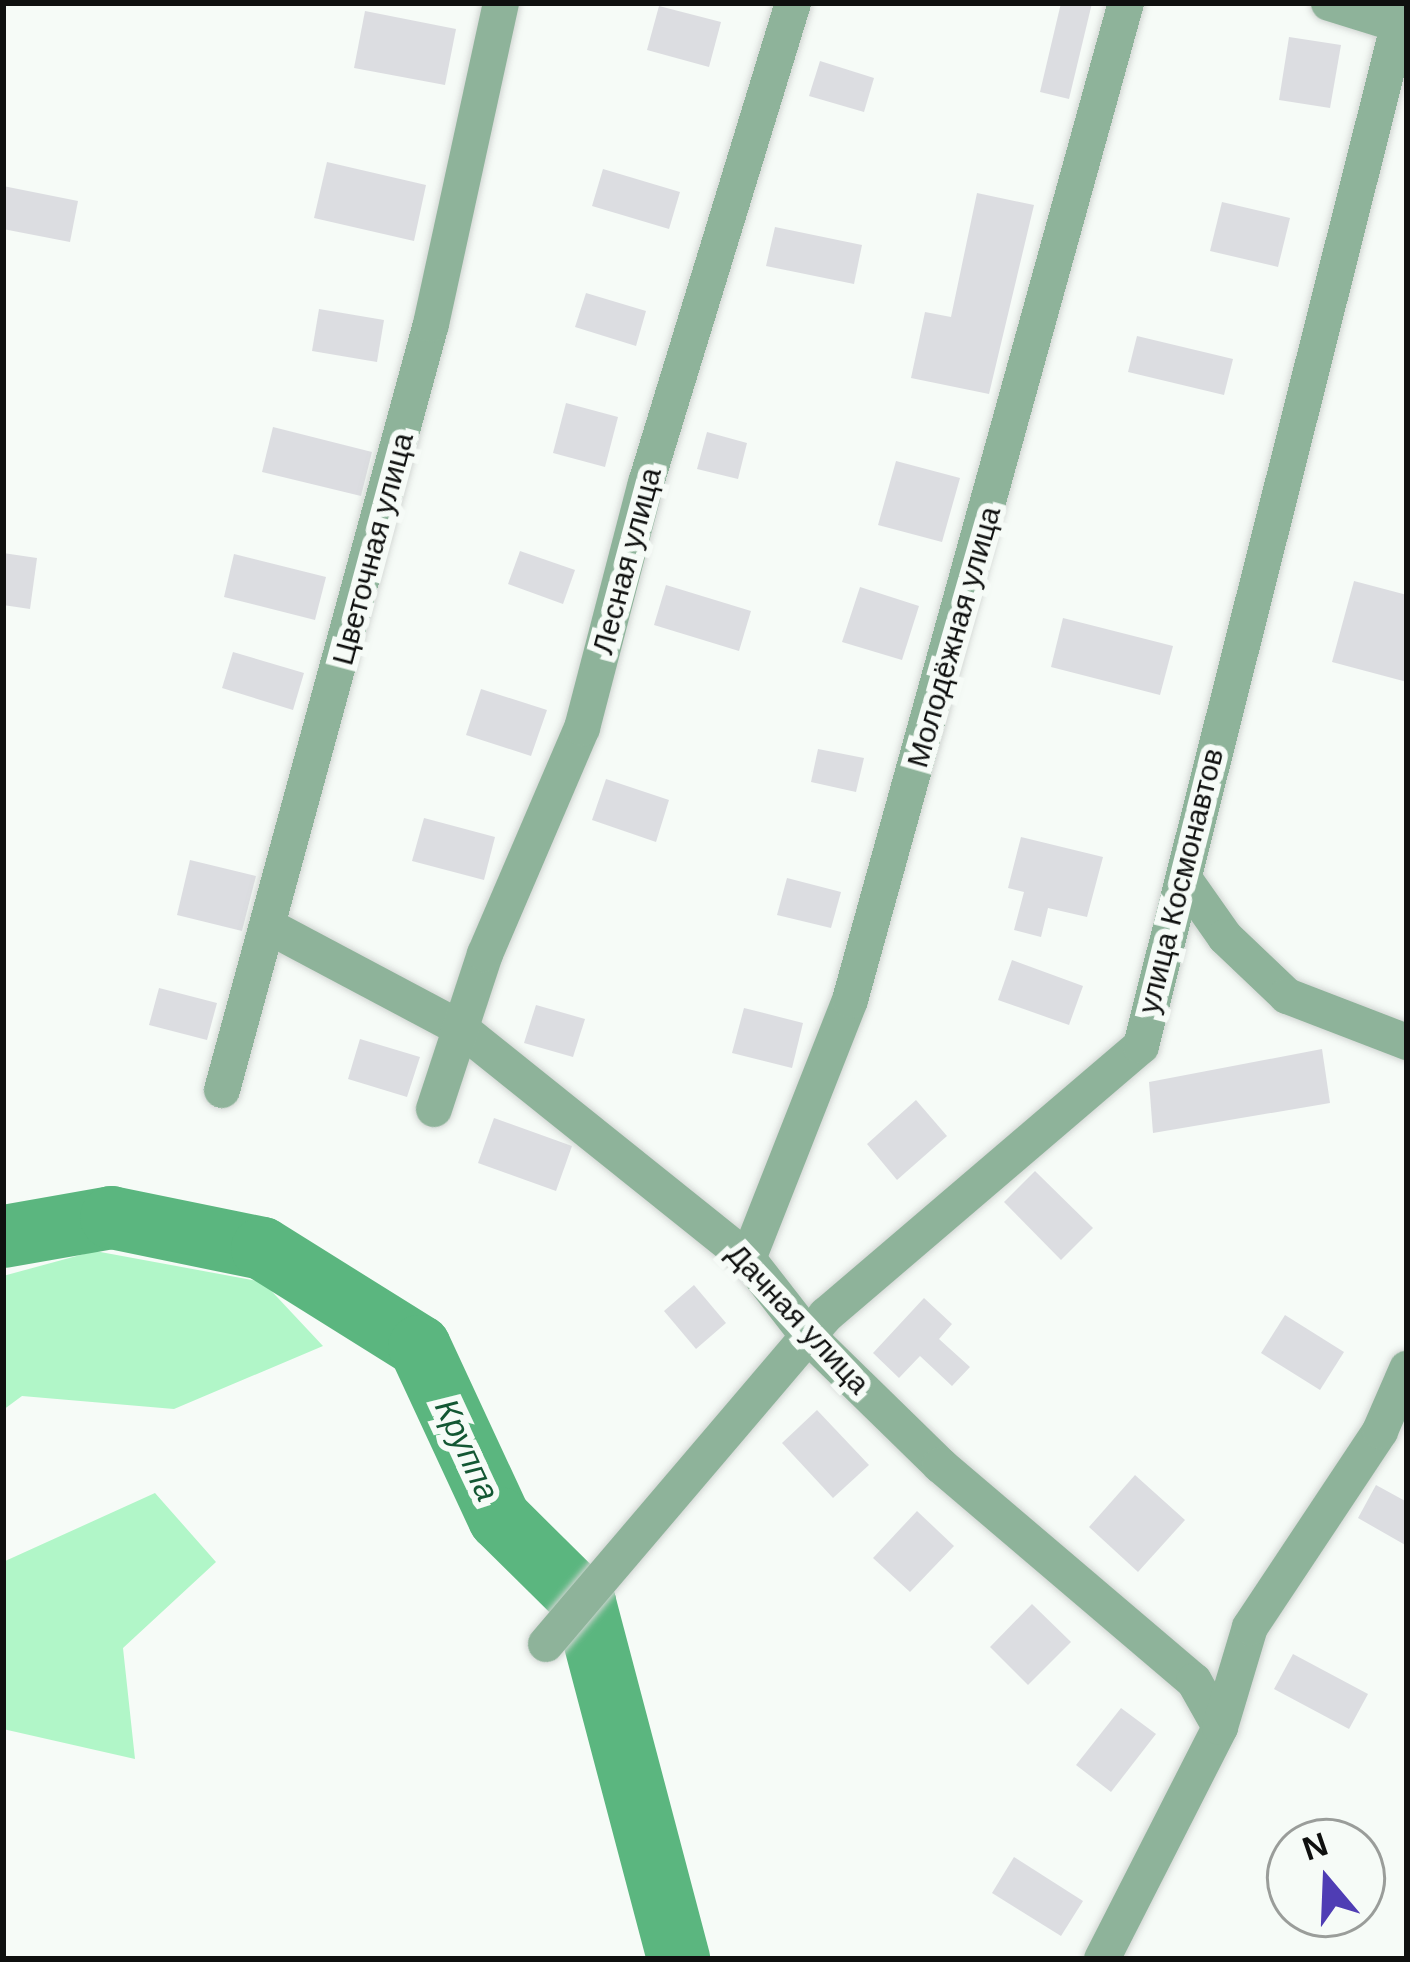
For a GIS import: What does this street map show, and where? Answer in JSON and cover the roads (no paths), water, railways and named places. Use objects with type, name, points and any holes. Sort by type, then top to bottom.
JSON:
[{"type":"street","name":"Цветочная улица","points":[[222,1090],[431,324],[501,3]]},
{"type":"street","name":"Лесная улица","points":[[434,1109],[460,1028],[582,728],[646,483],[794,3]]},
{"type":"street","name":"Молодёжная улица","points":[[748,1259],[850,1000],[1126,3]]},
{"type":"street","points":[[1329,3],[1400,14]]},
{"type":"street","name":"улица Космонавтов","points":[[546,1644],[620,1563],[808,1336],[1141,1046],[1400,14]]},
{"type":"street","points":[[1185,880],[1225,937],[1287,996],[1407,1042]]},
{"type":"street","name":"Дачная улица","points":[[269,927],[460,1028],[748,1259],[808,1336],[940,1465],[1194,1681],[1220,1727]]},
{"type":"street","points":[[1102,1959],[1220,1727],[1250,1628],[1380,1431],[1407,1369]]},
{"type":"waterway","name":"Круппа","points":[[3,1236],[111,1217],[262,1248],[419,1346],[499,1518],[584,1602],[678,1959]]}]
